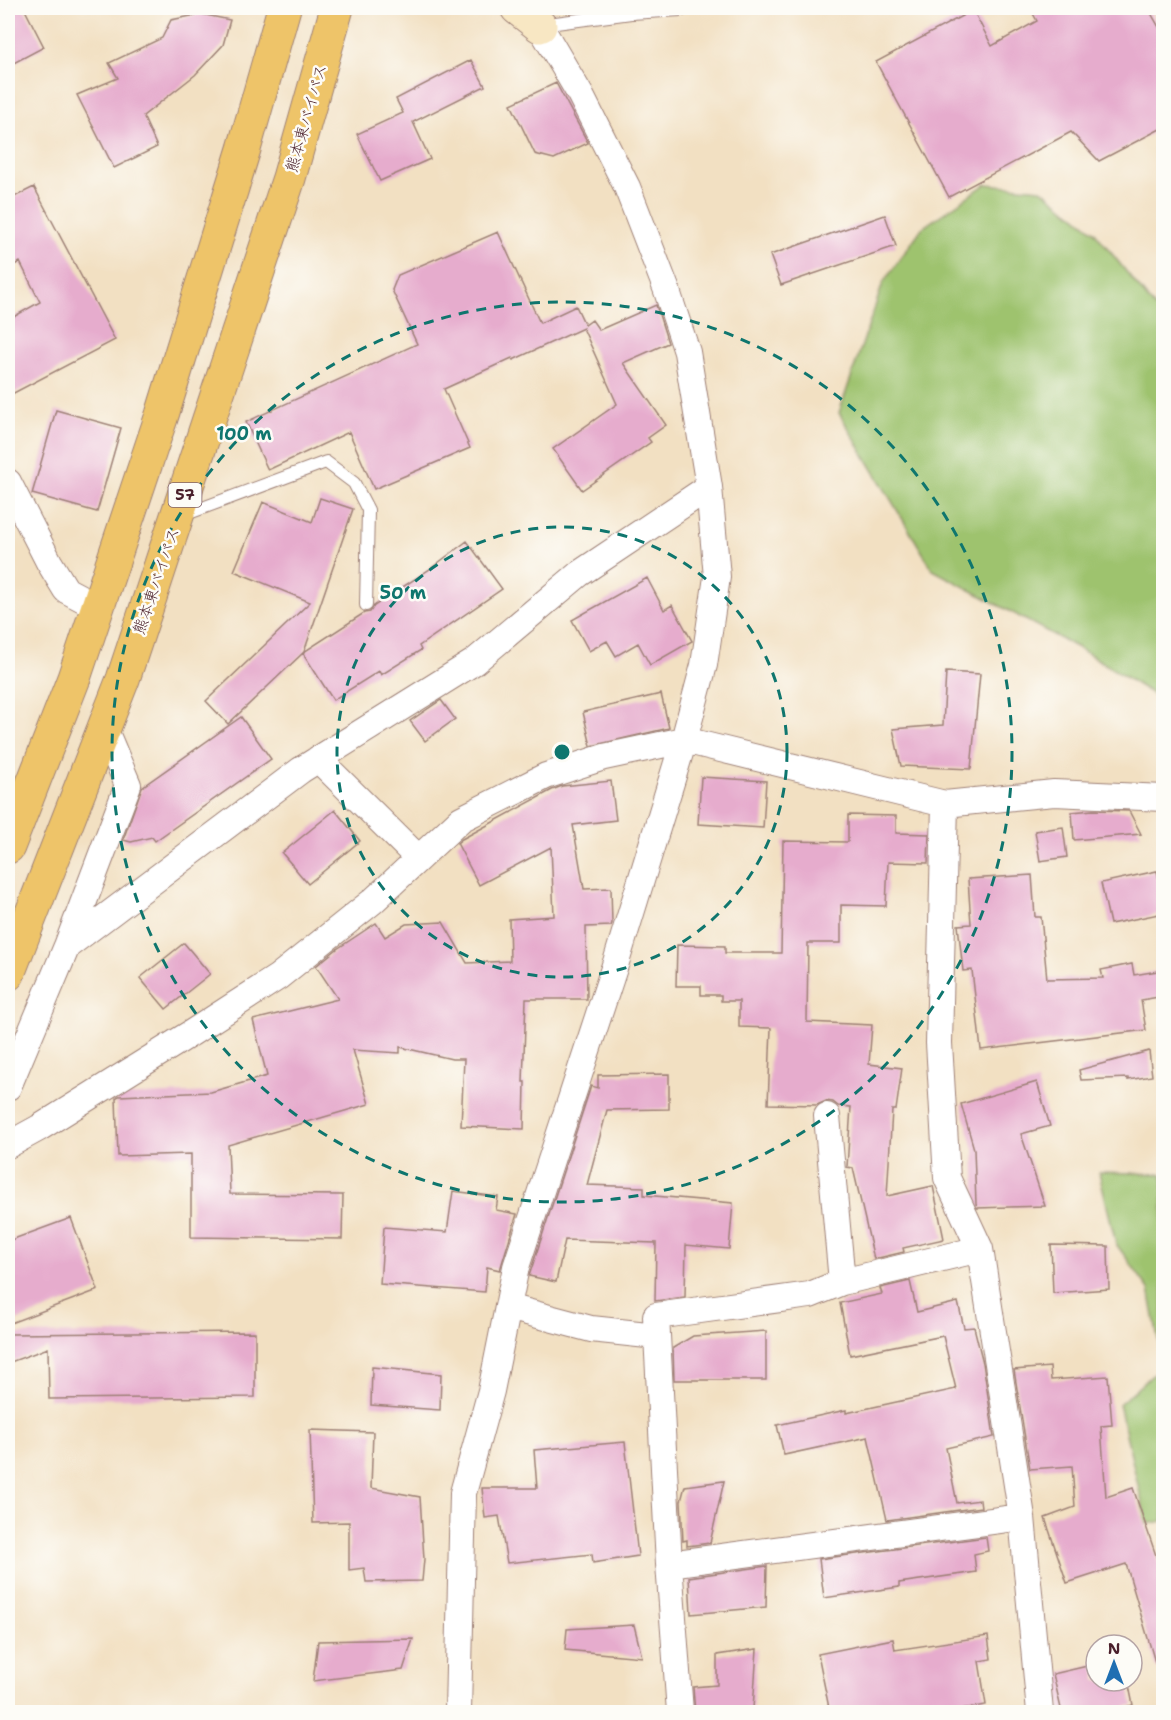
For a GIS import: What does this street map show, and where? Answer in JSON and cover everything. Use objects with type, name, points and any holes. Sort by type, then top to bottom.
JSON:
[{"type":"highway","points":[[8,847],[74,678],[169,393],[244,149],[284,8]]},
{"type":"highway","name":"熊本東バイパス","points":[[8,974],[123,679],[289,178],[337,8]]},
{"type":"street","points":[[458,1713],[464,1493],[491,1391],[516,1267],[617,959],[684,740],[704,665],[717,577],[709,486],[687,352],[666,288],[627,187],[580,94],[529,17]]},
{"type":"street","points":[[8,482],[66,590],[98,607]]},
{"type":"street","points":[[67,946],[301,770],[474,662],[579,574],[709,486]]},
{"type":"street","points":[[8,1087],[67,946],[128,785],[104,728]]},
{"type":"street","points":[[8,1145],[39,1128],[278,977],[372,901],[461,819],[546,776],[604,757],[684,740],[945,804],[1054,793],[1160,804]]},
{"type":"street","points":[[318,759],[418,858]]},
{"type":"street","points":[[945,804],[939,1043],[946,1178],[980,1249],[1022,1517],[1040,1713]]},
{"type":"street","points":[[827,1116],[843,1282]]},
{"type":"street","points":[[680,1713],[669,1563],[656,1316],[810,1295],[843,1282],[980,1249]]},
{"type":"street","points":[[508,1307],[591,1329],[657,1336]]},
{"type":"street","points":[[669,1563],[1022,1517]]},
{"type":"lane","points":[[529,17],[690,8]]},
{"type":"lane","points":[[177,518],[326,462],[354,483],[368,510],[366,605]]},
{"type":"green space","points":[[986,184],[1041,189],[1094,231],[1155,308],[1163,299],[1163,731],[1157,697],[1089,654],[933,570],[839,413],[883,283],[922,228]]},
{"type":"green space","points":[[1099,1172],[1163,1174],[1163,1366],[1149,1289],[1116,1244]]},
{"type":"green space","points":[[1163,1366],[1163,1521],[1147,1524],[1119,1404]]},
{"type":"building","points":[[8,8],[24,8],[44,47],[8,66]]},
{"type":"building","points":[[1030,8],[1148,8],[1164,36],[1164,127],[1099,161],[1071,132],[949,197],[876,62],[973,10],[992,46],[1037,21]]},
{"type":"building","points":[[201,14],[230,20],[223,45],[195,75],[143,116],[157,147],[114,168],[77,95],[118,78],[109,63],[162,38],[171,20]]},
{"type":"building","points":[[471,60],[485,86],[413,122],[430,159],[380,181],[357,134],[403,113],[396,99]]},
{"type":"building","points":[[556,83],[588,143],[554,159],[535,154],[511,104]]},
{"type":"building","points":[[34,187],[115,340],[8,396],[8,320],[40,302],[20,262],[8,268],[8,200]]},
{"type":"building","points":[[885,215],[896,246],[781,285],[770,255]]},
{"type":"building","points":[[498,232],[540,323],[576,306],[585,325],[592,320],[599,330],[656,305],[668,343],[623,363],[666,425],[648,438],[651,442],[582,490],[553,449],[617,404],[583,328],[444,389],[470,448],[374,489],[349,432],[268,470],[246,422],[417,344],[392,290],[398,275]]},
{"type":"building","points":[[56,410],[121,428],[97,512],[32,494]]},
{"type":"building","points":[[320,498],[353,509],[304,652],[364,613],[370,612],[374,606],[467,541],[502,589],[419,646],[421,650],[381,675],[379,671],[333,700],[303,653],[228,724],[206,701],[310,602],[234,571],[263,502],[312,522]]},
{"type":"building","points":[[647,578],[664,610],[672,605],[692,641],[650,665],[638,643],[616,656],[607,641],[589,651],[572,620]]},
{"type":"building","points":[[946,672],[980,674],[971,769],[901,766],[893,729],[943,725]]},
{"type":"building","points":[[661,694],[669,728],[591,746],[583,712]]},
{"type":"building","points":[[441,700],[455,719],[425,741],[410,721]]},
{"type":"building","points":[[241,717],[271,759],[155,841],[152,837],[131,842],[123,840],[142,787]]},
{"type":"building","points":[[701,777],[766,781],[763,828],[698,824]]},
{"type":"building","points":[[611,781],[616,820],[573,825],[584,889],[611,888],[612,923],[611,926],[586,927],[587,999],[526,999],[524,1129],[461,1126],[464,1059],[452,1059],[400,1047],[400,1053],[353,1050],[369,1104],[228,1145],[230,1194],[343,1195],[342,1239],[191,1237],[191,1154],[118,1156],[116,1098],[119,1096],[211,1092],[267,1076],[253,1020],[338,999],[316,966],[376,923],[385,937],[406,924],[443,922],[467,963],[510,961],[509,919],[554,916],[551,847],[479,885],[457,843],[552,790],[562,786]]},
{"type":"building","points":[[335,810],[360,841],[308,884],[282,853]]},
{"type":"building","points":[[1129,811],[1141,834],[1074,840],[1072,812]]},
{"type":"building","points":[[848,815],[896,816],[896,833],[929,834],[928,863],[888,862],[886,906],[841,905],[841,943],[808,943],[807,1022],[872,1025],[869,1064],[902,1068],[896,1110],[892,1110],[887,1196],[933,1186],[944,1239],[903,1248],[904,1252],[874,1259],[853,1168],[847,1167],[851,1107],[838,1106],[826,1101],[817,1105],[768,1104],[771,1028],[739,1027],[739,1001],[721,1001],[721,995],[701,995],[701,986],[676,986],[677,945],[725,946],[725,953],[781,953],[783,841],[848,842]]},
{"type":"building","points":[[1063,827],[1067,857],[1040,861],[1035,831]]},
{"type":"building","points":[[1157,871],[1164,901],[1164,913],[1110,924],[1101,883]]},
{"type":"building","points":[[1032,875],[1035,917],[1041,917],[1047,979],[1103,978],[1101,970],[1132,964],[1134,975],[1164,970],[1164,996],[1141,1000],[1146,1030],[981,1050],[972,970],[963,971],[958,925],[971,924],[968,879]]},
{"type":"building","points":[[184,943],[210,974],[166,1009],[140,978]]},
{"type":"building","points":[[1149,1051],[1152,1076],[1128,1080],[1128,1078],[1081,1080],[1079,1070]]},
{"type":"building","points":[[669,1074],[669,1109],[607,1110],[587,1185],[644,1187],[644,1195],[733,1203],[729,1249],[686,1245],[685,1297],[655,1301],[656,1243],[565,1240],[556,1282],[529,1276],[591,1086],[598,1088],[598,1075]]},
{"type":"building","points":[[1037,1082],[1050,1126],[1021,1134],[1045,1206],[977,1208],[974,1149],[961,1104]]},
{"type":"building","points":[[453,1191],[498,1197],[496,1210],[517,1214],[500,1270],[487,1267],[485,1292],[380,1284],[384,1227],[447,1232]]},
{"type":"building","points":[[71,1218],[98,1290],[8,1324],[8,1241]]},
{"type":"building","points":[[1051,1245],[1108,1246],[1109,1289],[1053,1293]]},
{"type":"building","points":[[910,1281],[917,1312],[958,1302],[964,1328],[974,1327],[983,1363],[994,1437],[946,1448],[957,1503],[980,1500],[981,1507],[887,1520],[868,1437],[784,1455],[777,1425],[846,1410],[846,1413],[956,1389],[943,1336],[850,1355],[840,1303],[882,1294],[880,1288]]},
{"type":"building","points":[[766,1331],[766,1380],[674,1380],[673,1348],[693,1336]]},
{"type":"building","points":[[255,1332],[255,1397],[49,1399],[48,1348],[8,1363],[8,1334]]},
{"type":"building","points":[[372,1367],[441,1374],[440,1410],[371,1405]]},
{"type":"building","points":[[1050,1367],[1051,1380],[1108,1376],[1112,1425],[1101,1426],[1106,1497],[1133,1488],[1164,1579],[1164,1668],[1157,1669],[1126,1564],[1067,1583],[1045,1518],[1075,1507],[1072,1466],[1030,1469],[1014,1370]]},
{"type":"building","points":[[310,1430],[373,1432],[371,1488],[420,1497],[424,1559],[422,1581],[366,1582],[364,1568],[349,1570],[349,1522],[313,1523]]},
{"type":"building","points":[[625,1442],[638,1556],[593,1563],[592,1554],[507,1563],[499,1516],[485,1518],[482,1488],[537,1488],[534,1450]]},
{"type":"building","points":[[724,1481],[710,1543],[687,1546],[687,1540],[683,1541],[681,1501],[685,1486]]},
{"type":"building","points":[[986,1537],[988,1551],[974,1554],[976,1572],[899,1583],[899,1587],[824,1598],[819,1559]]},
{"type":"building","points":[[767,1566],[766,1607],[691,1614],[689,1577]]},
{"type":"building","points":[[634,1625],[642,1657],[565,1650],[567,1629]]},
{"type":"building","points":[[988,1636],[991,1659],[979,1661],[986,1705],[935,1713],[830,1713],[818,1654],[893,1639],[895,1650]]},
{"type":"building","points":[[413,1639],[403,1670],[313,1681],[318,1641]]},
{"type":"building","points":[[757,1649],[753,1709],[733,1713],[695,1713],[693,1687],[717,1685],[717,1655]]},
{"type":"building","points":[[1084,1667],[1084,1693],[1130,1693],[1133,1705],[1102,1713],[1062,1713],[1053,1674]]}]
